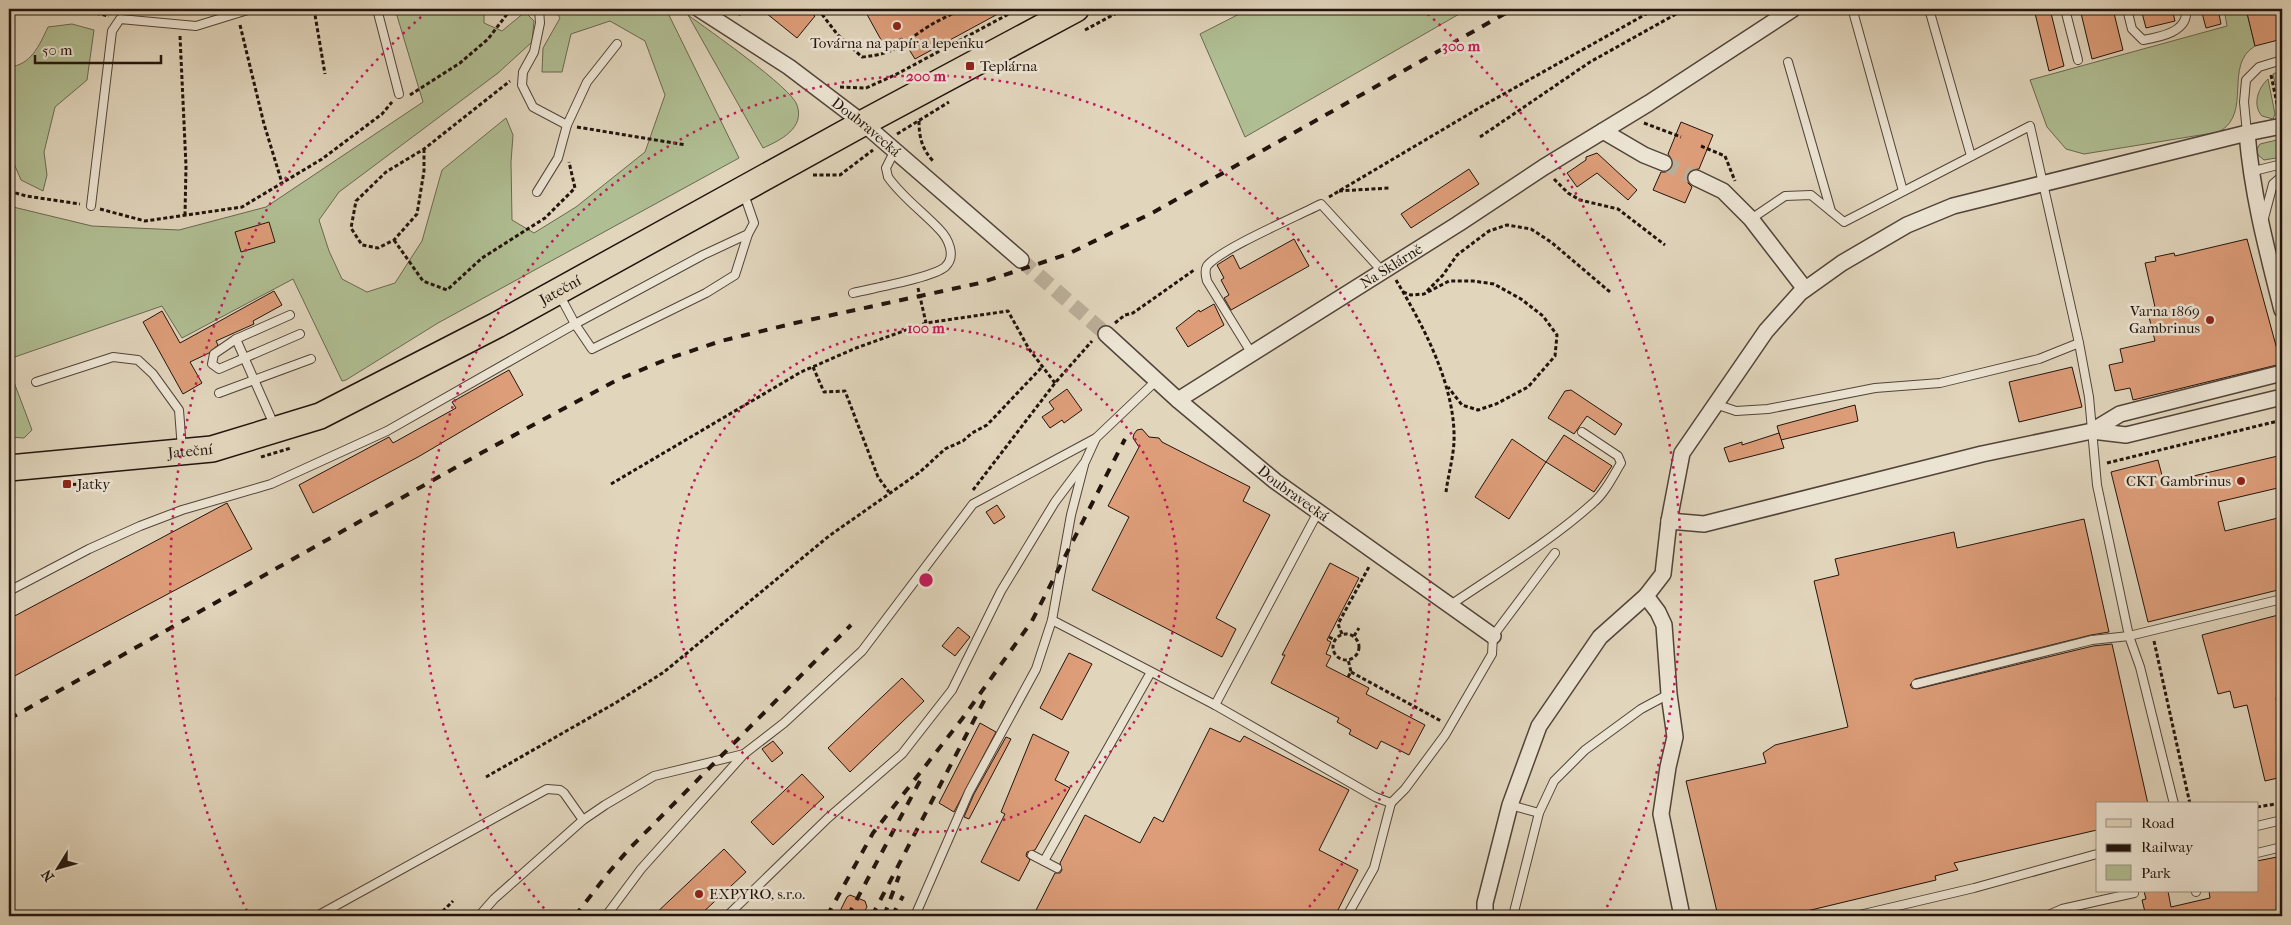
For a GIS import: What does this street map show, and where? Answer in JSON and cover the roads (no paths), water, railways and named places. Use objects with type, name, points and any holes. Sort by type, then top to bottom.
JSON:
[{"type":"main road","name":"Jateční","points":[[9,468],[212,448],[320,416],[558,292],[920,93],[1078,21]]},
{"type":"street","name":"Doubravecká","points":[[699,9],[788,67],[864,123],[1021,260]]},
{"type":"street","name":"Na Sklárně","points":[[1178,400],[1386,270],[1793,9]]},
{"type":"street","points":[[1485,916],[1485,903],[1510,805],[1539,726],[1600,637],[1646,596],[1663,574],[1668,521],[1682,453],[1766,331],[1805,289],[1842,263],[1907,225],[1953,206],[2282,126]]},
{"type":"street","points":[[1603,131],[1644,155],[1664,163]]},
{"type":"street","points":[[2247,133],[2250,172],[2261,230],[2282,310]]},
{"type":"street","points":[[1696,178],[1723,191],[1751,219],[1805,289]]},
{"type":"street","name":"Doubravecká","points":[[1104,333],[1178,400],[1275,481],[1492,636]]},
{"type":"street","points":[[1668,521],[1704,524],[1850,486],[2092,431],[2120,414],[2282,373]]},
{"type":"street","points":[[2092,431],[2126,435],[2282,397]]},
{"type":"street","points":[[1646,596],[1658,612],[1664,625],[1669,694],[1675,737],[1668,767],[1661,814],[1678,913]]},
{"type":"lane","points":[[91,206],[112,31],[120,19],[196,26],[251,9]]},
{"type":"lane","points":[[377,9],[399,94]]},
{"type":"lane","points":[[539,9],[540,23],[534,52],[523,72],[522,85],[533,107],[567,125]]},
{"type":"lane","points":[[1930,9],[1971,156]]},
{"type":"lane","points":[[2065,9],[2078,60]]},
{"type":"lane","points":[[2127,9],[2132,28],[2143,40],[2159,37],[2182,26],[2186,9]]},
{"type":"lane","points":[[1854,15],[1903,191]]},
{"type":"lane","points":[[537,192],[558,158],[567,125],[587,82],[617,44]]},
{"type":"lane","points":[[2247,133],[2244,102],[2246,80],[2259,67],[2282,60]]},
{"type":"lane","points":[[1788,62],[1831,211]]},
{"type":"lane","points":[[1751,219],[1785,196],[1811,194],[1844,222],[2030,126],[2079,343],[2089,398],[2099,493],[2129,636],[2140,667],[2174,802]]},
{"type":"lane","points":[[853,293],[934,273],[946,266],[950,258],[950,244],[940,230],[888,177],[886,168],[890,146]]},
{"type":"lane","points":[[2250,172],[2282,164]]},
{"type":"lane","points":[[2261,230],[2273,184],[2282,176]]},
{"type":"lane","points":[[558,292],[575,324],[592,349],[706,292],[735,275],[748,234],[754,223],[749,203],[742,190]]},
{"type":"lane","points":[[1252,354],[1207,281],[1205,273],[1207,267],[1223,253],[1321,204],[1386,270]]},
{"type":"lane","points":[[9,591],[88,549],[140,526],[182,510],[271,484],[386,431],[575,324],[703,255],[748,234]]},
{"type":"lane","points":[[290,314],[236,339],[214,354],[212,364],[219,368],[245,359],[300,334]]},
{"type":"lane","points":[[236,339],[276,429]]},
{"type":"lane","points":[[1715,404],[1736,411],[1768,409],[1875,388],[1940,384],[2039,360],[2079,343]]},
{"type":"lane","points":[[36,382],[113,357],[138,360],[153,374],[178,410],[183,452]]},
{"type":"lane","points":[[219,393],[254,382],[311,359]]},
{"type":"lane","points":[[606,916],[641,869],[744,754],[784,723],[862,651],[973,504],[1096,438],[1157,380]]},
{"type":"lane","points":[[1449,606],[1594,502],[1609,483],[1621,463],[1618,456],[1582,432]]},
{"type":"lane","points":[[915,916],[968,792],[1036,669],[1052,620],[1071,515],[1085,462],[1096,438]]},
{"type":"lane","points":[[727,916],[828,818],[902,754],[952,690],[1001,591],[1055,502],[1085,462]]},
{"type":"lane","points":[[1215,705],[1318,512]]},
{"type":"lane","points":[[1347,916],[1374,868],[1391,803],[1405,789],[1450,726],[1492,654],[1492,636],[1555,553]]},
{"type":"lane","points":[[1916,684],[2092,640],[2129,636],[2282,599]]},
{"type":"lane","points":[[1052,620],[1215,705],[1375,798],[1391,803]]},
{"type":"lane","points":[[1044,861],[1151,672]]},
{"type":"lane","points":[[1513,916],[1539,813],[1554,781],[1585,750],[1641,709],[1669,694]]},
{"type":"lane","points":[[479,916],[494,899],[583,820],[654,776],[744,754]]},
{"type":"lane","points":[[317,916],[547,789],[560,790],[564,793],[583,820]]},
{"type":"lane","points":[[1510,805],[1539,813]]},
{"type":"lane","points":[[2258,826],[2282,820]]},
{"type":"lane","points":[[2258,853],[2282,847]]},
{"type":"lane","points":[[1856,916],[1974,888],[2096,854]]},
{"type":"lane","points":[[1032,855],[1058,868]]},
{"type":"lane","points":[[2046,916],[2062,909],[2134,893]]},
{"type":"tunnel","points":[[1664,163],[1696,178]]},
{"type":"tunnel","points":[[1021,260],[1106,334]]},
{"type":"railway","points":[[9,719],[483,452],[617,380],[670,358],[721,341],[980,283],[1068,254],[1154,212],[1513,9]]},
{"type":"railway","points":[[827,916],[873,833],[962,719],[1032,621],[1125,439]]},
{"type":"railway","points":[[575,916],[630,848],[851,625]]},
{"type":"railway","points":[[872,916],[986,697]]},
{"type":"railway","points":[[848,916],[922,777]]},
{"type":"railway","points":[[884,916],[899,876]]},
{"type":"railway","points":[[892,916],[903,896]]},
{"type":"place","name":"Továrna na papír a lepenku","points":[[897,26]]},
{"type":"place","name":"Teplárna","points":[[970,66]]},
{"type":"place","name":"Varna 1869 Gambrinus","points":[[2210,320]]},
{"type":"place","name":"CKT Gambrinus","points":[[2241,481]]},
{"type":"place","name":"Jatky","points":[[67,484]]},
{"type":"place","name":"EXPYRO, s.r.o.","points":[[699,894]]}]
